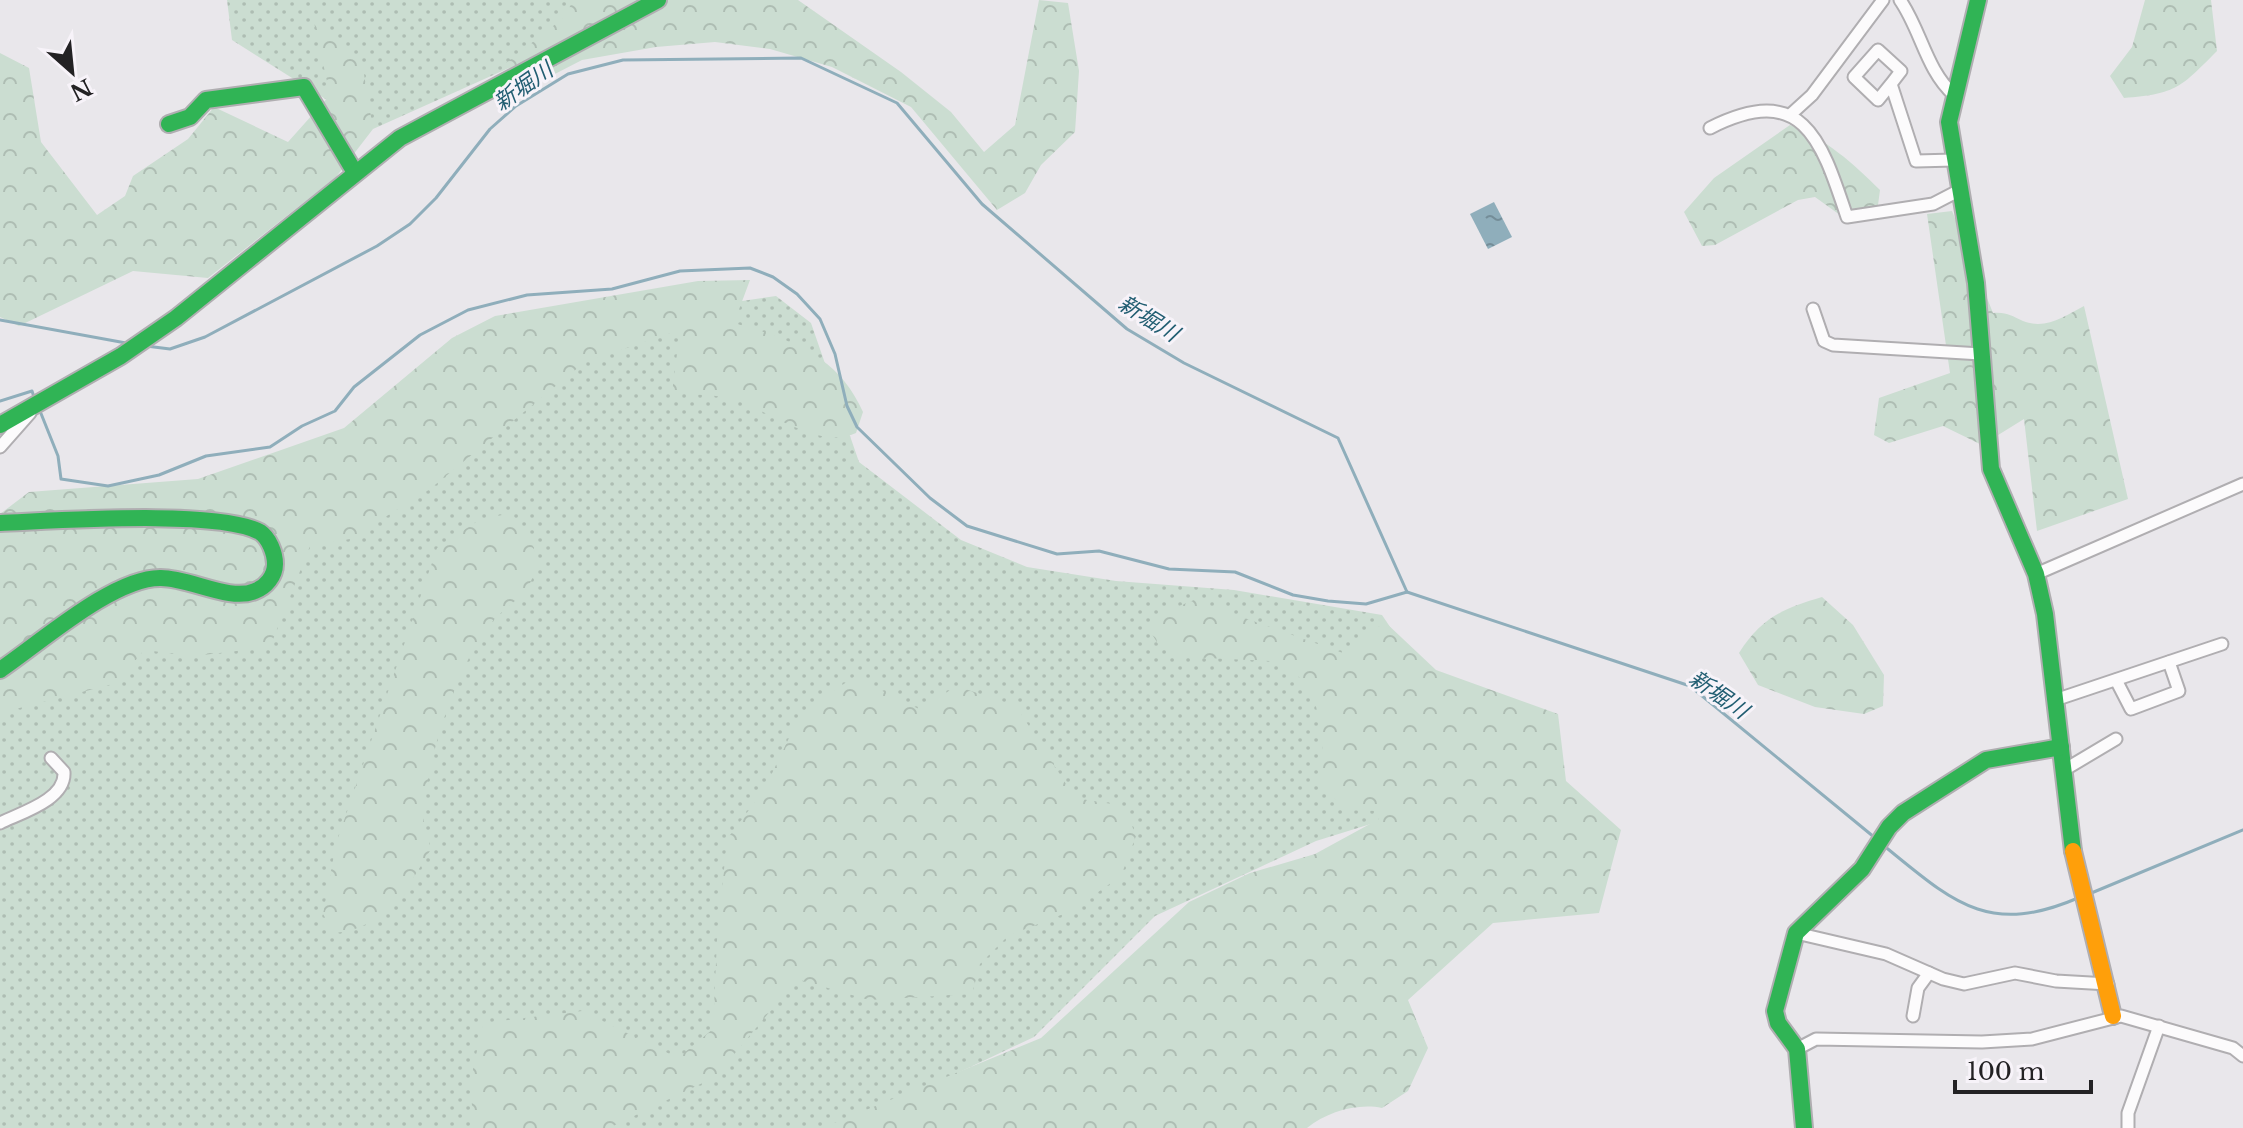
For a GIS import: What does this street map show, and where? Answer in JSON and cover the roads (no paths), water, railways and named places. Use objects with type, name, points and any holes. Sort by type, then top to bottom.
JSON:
[{"type":"street","points":[[0,425],[121,356],[176,318],[354,171],[400,138],[658,0]]},
{"type":"street","points":[[1790,115],[1812,95],[1883,0]]},
{"type":"street","points":[[1900,0],[1911,16],[1943,85],[1954,95]]},
{"type":"street","points":[[1978,0],[1949,122],[1976,283],[1991,469],[2036,574],[2074,857],[2108,984],[2113,1016]]},
{"type":"street","points":[[1891,84],[1916,161],[1954,160]]},
{"type":"street","points":[[169,124],[180,123],[196,114],[206,100],[304,87],[354,171]]},
{"type":"street","points":[[1710,128],[1752,110],[1773,109],[1790,115],[1825,151],[1847,217],[1933,204],[1960,190]]},
{"type":"street","points":[[1813,309],[1824,341],[1833,345],[1981,354]]},
{"type":"street","points":[[0,447],[39,403]]},
{"type":"street","points":[[2036,574],[2243,484]]},
{"type":"street","points":[[0,523],[153,520],[229,524],[262,533],[277,559],[277,567],[265,583],[237,595],[177,577],[146,577],[124,584],[0,670]]},
{"type":"street","points":[[2055,700],[2222,644]]},
{"type":"street","points":[[2116,680],[2131,709],[2179,691],[2169,662]]},
{"type":"street","points":[[2064,770],[2116,739]]},
{"type":"street","points":[[1804,1128],[1797,1049],[1778,1023],[1775,1011],[1796,933],[1862,869],[1889,827],[1903,813],[1986,760],[2061,747]]},
{"type":"street","points":[[0,823],[43,802],[63,782],[64,772],[51,758]]},
{"type":"street","points":[[1796,933],[1886,954],[1964,984],[2015,973],[2056,981],[2108,984]]},
{"type":"street","points":[[1913,1016],[1918,988],[1929,973]]},
{"type":"street","points":[[1797,1049],[1816,1039],[1982,1042],[2032,1039],[2113,1016],[2233,1048],[2243,1056]]},
{"type":"street","points":[[2128,1128],[2128,1113],[2159,1026]]},
{"type":"water","points":[[1494,202],[1512,237],[1488,249],[1470,214]]},
{"type":"waterway","name":"新堀川","points":[[146,346],[170,349],[205,337],[377,246],[410,224],[436,198],[490,129],[516,106],[568,74],[623,60],[801,58],[897,103],[982,204],[1127,329],[1184,363],[1338,438],[1407,592]]},
{"type":"waterway","points":[[40,411],[58,456],[61,479],[108,486],[159,475],[206,456],[270,447],[302,426],[335,411],[354,387],[420,335],[468,310],[527,295],[612,289],[680,271],[750,268],[773,277],[797,294],[820,319],[835,354],[847,406],[857,427],[930,498],[967,526],[1057,554],[1099,551],[1169,569],[1235,572],[1293,595],[1328,601],[1366,604],[1407,592]]},
{"type":"waterway","name":"新堀川","points":[[0,320],[126,343]]},
{"type":"waterway","points":[[0,401],[32,391],[35,400]]},
{"type":"waterway","name":"新堀川","points":[[1407,592],[1690,686],[1874,837]]},
{"type":"waterway","name":"新堀川","points":[[2089,894],[2243,830]]},
{"type":"waterway","name":"新堀川","points":[[1883,845],[1951,897],[1972,907],[1995,913],[2019,914],[2078,898]]}]
